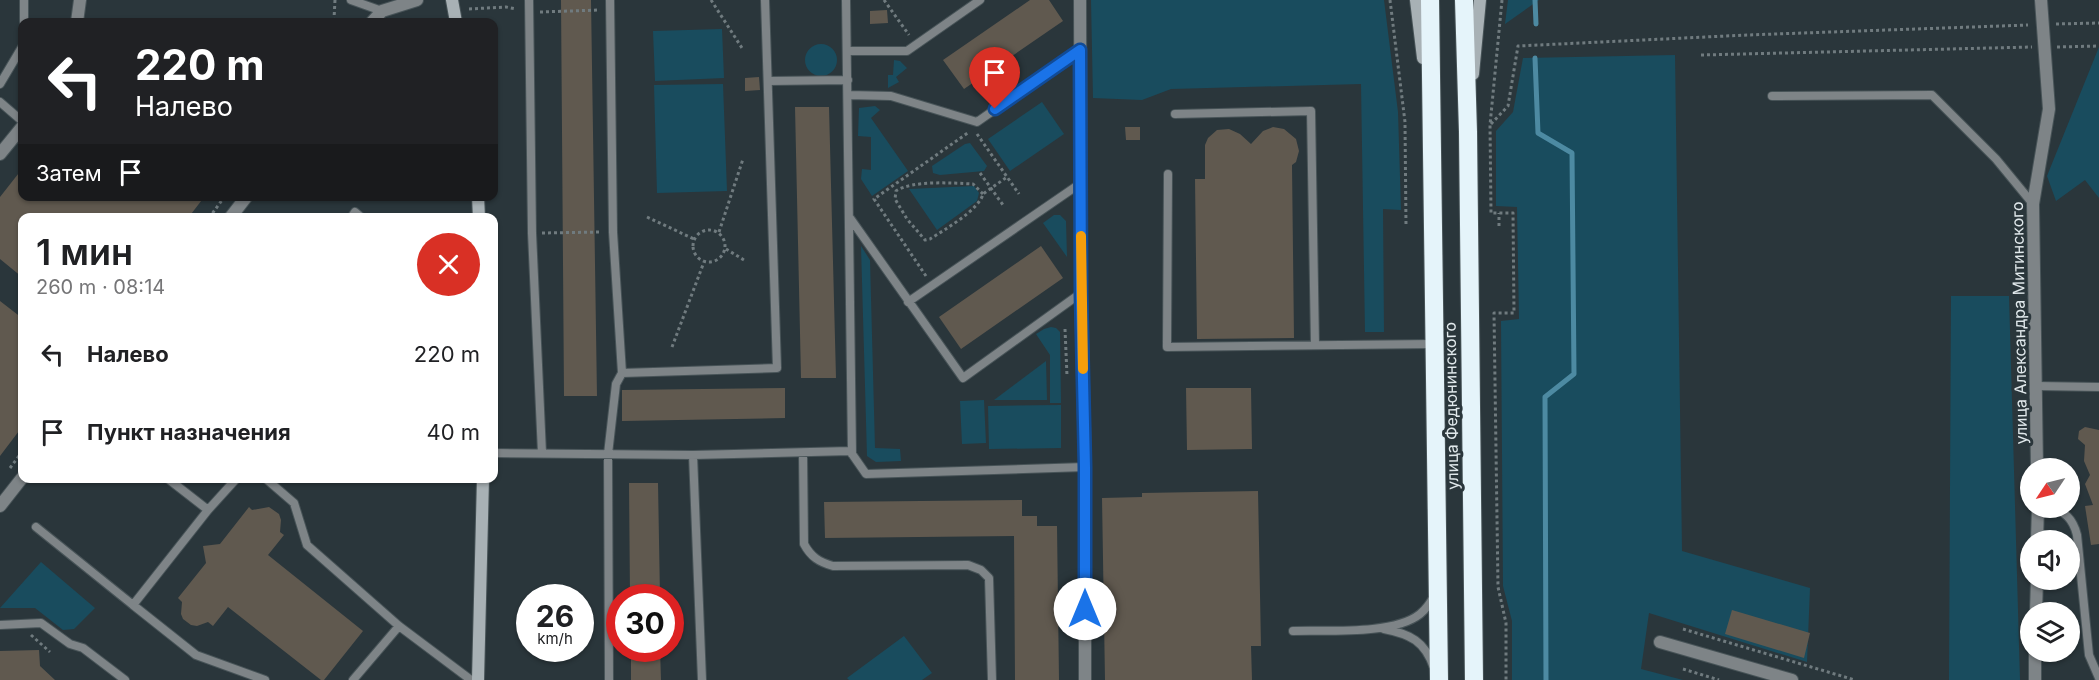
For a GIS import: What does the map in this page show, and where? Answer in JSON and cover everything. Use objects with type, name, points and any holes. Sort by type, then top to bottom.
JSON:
[{"type":"highway","name":"улица Федюнинского","points":[[1430,0],[1438,680]]},
{"type":"highway","name":"улица Федюнинского","points":[[1464,0],[1468,132],[1474,680]]},
{"type":"main road","points":[[452,0],[455,18]]},
{"type":"main road","name":"улица Федюнинского","points":[[1416,0],[1432,134]]},
{"type":"main road","name":"улица Федюнинского","points":[[1468,132],[1480,0]]},
{"type":"main road","points":[[478,680],[483,483]]},
{"type":"street","points":[[78,18],[80,0]]},
{"type":"street","points":[[376,18],[382,11],[417,0]]},
{"type":"street","points":[[1080,0],[1081,293],[1085,467],[1084,680]]},
{"type":"street","name":"улица Александра Митинского","points":[[2037,458],[2032,204],[2049,109],[2042,0]]},
{"type":"street","points":[[0,154],[18,132]]},
{"type":"street","points":[[234,213],[243,201]]},
{"type":"street","points":[[0,506],[18,483]]},
{"type":"street","points":[[1659,642],[1792,680]]},
{"type":"street","points":[[2035,662],[2035,680]]},
{"type":"lane","points":[[24,0],[24,18]]},
{"type":"lane","points":[[351,0],[382,11]]},
{"type":"lane","points":[[529,0],[532,233],[542,453]]},
{"type":"lane","points":[[609,680],[608,454],[616,384],[622,373],[613,232],[610,0]]},
{"type":"lane","points":[[622,373],[777,368],[765,0]]},
{"type":"lane","points":[[846,0],[852,454]]},
{"type":"lane","points":[[847,51],[907,51],[980,0]]},
{"type":"lane","points":[[848,95],[891,96],[976,122],[1080,50]]},
{"type":"lane","points":[[0,84],[18,54]]},
{"type":"lane","points":[[769,81],[848,80]]},
{"type":"lane","points":[[1772,96],[1932,95],[1996,159],[2032,204]]},
{"type":"lane","points":[[0,102],[18,118]]},
{"type":"lane","points":[[1175,114],[1311,111],[1315,345]]},
{"type":"lane","points":[[1168,174],[1167,347],[1435,344]]},
{"type":"lane","points":[[908,302],[1081,183]]},
{"type":"lane","points":[[850,218],[963,378],[1081,293]]},
{"type":"lane","points":[[2036,386],[2099,387]]},
{"type":"lane","points":[[498,453],[693,454],[850,451],[866,474],[1085,467]]},
{"type":"lane","points":[[803,453],[804,544],[810,554],[820,562],[832,566],[968,565],[981,570],[989,578],[992,680]]},
{"type":"lane","points":[[693,454],[702,680]]},
{"type":"lane","points":[[173,483],[208,510]]},
{"type":"lane","points":[[133,605],[208,510],[232,483]]},
{"type":"lane","points":[[271,483],[294,502],[307,545],[399,626],[471,680]]},
{"type":"lane","points":[[2070,518],[2074,523],[2077,535],[2089,655],[2099,678]]},
{"type":"lane","points":[[36,527],[196,655],[265,680]]},
{"type":"lane","points":[[1293,631],[1380,628],[1397,625],[1420,614],[1429,605],[1438,587]]},
{"type":"lane","points":[[0,625],[41,623],[70,644],[83,648],[124,680]]},
{"type":"lane","points":[[353,680],[399,626]]},
{"type":"lane","points":[[1380,628],[1397,632],[1419,642],[1428,652],[1438,680]]},
{"type":"path","points":[[334,18],[335,0]]},
{"type":"path","points":[[711,0],[742,48]]},
{"type":"path","points":[[884,0],[916,45]]},
{"type":"path","points":[[1390,0],[1405,122],[1406,226]]},
{"type":"path","points":[[1502,0],[1490,125],[1491,213],[1514,213],[1514,313],[1494,313],[1498,587],[1506,623],[1506,680]]},
{"type":"path","points":[[469,9],[506,7],[529,13],[610,10]]},
{"type":"path","points":[[1490,125],[1508,106],[1518,46],[1747,35],[2099,23]]},
{"type":"path","points":[[1701,55],[2099,46]]},
{"type":"path","points":[[933,285],[874,199],[973,129],[1019,194]]},
{"type":"path","points":[[719,232],[743,159]]},
{"type":"path","points":[[980,173],[1003,205]]},
{"type":"path","points":[[983,194],[973,184],[922,184],[903,186],[896,191],[895,199],[907,219],[925,240],[958,220],[981,202],[983,194],[1007,177]]},
{"type":"path","points":[[1499,213],[1499,226]]},
{"type":"path","points":[[647,217],[694,239]]},
{"type":"path","points":[[705,230],[719,232],[725,240],[724,254],[715,262],[704,262],[696,255],[694,239],[705,230]]},
{"type":"path","points":[[532,233],[613,232]]},
{"type":"path","points":[[726,249],[744,260]]},
{"type":"path","points":[[672,347],[704,262]]},
{"type":"path","points":[[1683,629],[1855,680]]},
{"type":"path","points":[[29,633],[50,652]]},
{"type":"path","points":[[1683,669],[1719,680]]},
{"type":"shaded area","points":[[1091,0],[1384,0],[1398,112],[1401,210],[1383,209],[1384,332],[1365,332],[1361,84],[1171,89],[1142,100],[1093,98]]},
{"type":"shaded area","points":[[1508,0],[1539,0],[1505,24]]},
{"type":"shaded area","points":[[722,29],[724,78],[655,81],[653,31]]},
{"type":"shaded area","points":[[821,44],[832,49],[837,60],[832,71],[821,76],[810,71],[805,60],[810,49]]},
{"type":"shaded area","points":[[2099,47],[2099,198],[2085,180],[2056,201],[2047,176]]},
{"type":"shaded area","points":[[1675,55],[1682,551],[1810,588],[1807,662],[1649,613],[1641,669],[1683,680],[1512,680],[1512,621],[1503,586],[1501,321],[1519,319],[1517,207],[1496,206],[1496,131],[1513,112],[1523,58]]},
{"type":"shaded area","points":[[894,60],[900,61],[907,68],[896,77],[899,82],[888,88],[888,75],[893,75]]},
{"type":"shaded area","points":[[723,84],[727,191],[657,193],[654,85]]},
{"type":"shaded area","points":[[1042,102],[1064,134],[1010,171],[988,139]]},
{"type":"shaded area","points":[[875,106],[880,110],[871,118],[908,171],[872,196],[861,179],[862,169],[871,170],[871,137],[858,136],[859,108]]},
{"type":"shaded area","points":[[970,143],[987,166],[984,171],[940,175],[933,173],[932,166]]},
{"type":"shaded area","points":[[974,186],[979,193],[977,201],[937,230],[909,189]]},
{"type":"shaded area","points":[[1054,215],[1060,215],[1066,221],[1067,257],[1043,223]]},
{"type":"shaded area","points":[[861,246],[870,260],[875,448],[900,449],[901,461],[876,462],[867,456]]},
{"type":"shaded area","points":[[1951,296],[2009,296],[2020,680],[1949,680]]},
{"type":"shaded area","points":[[1051,327],[1060,332],[1061,403],[1050,403],[1050,355],[1036,334]]},
{"type":"shaded area","points":[[1046,361],[1047,400],[994,400]]},
{"type":"shaded area","points":[[984,400],[986,443],[962,444],[960,401]]},
{"type":"shaded area","points":[[1061,405],[1061,448],[989,449],[988,406]]},
{"type":"shaded area","points":[[41,562],[95,608],[74,629],[63,630],[35,608],[0,608]]},
{"type":"shaded area","points":[[904,636],[932,673],[922,680],[849,680],[847,678]]},
{"type":"building","points":[[561,0],[591,0],[597,396],[564,396]]},
{"type":"building","points":[[1030,0],[1049,0],[1063,21],[964,89],[943,60]]},
{"type":"building","points":[[887,10],[888,23],[870,24],[870,11]]},
{"type":"building","points":[[759,77],[760,90],[745,91],[745,78]]},
{"type":"building","points":[[795,107],[829,107],[836,378],[801,378]]},
{"type":"building","points":[[1125,127],[1140,127],[1140,140],[1126,140]]},
{"type":"building","points":[[1273,127],[1284,129],[1296,139],[1299,151],[1296,162],[1292,165],[1294,338],[1197,339],[1195,179],[1205,179],[1205,145],[1208,138],[1217,130],[1229,129],[1240,134],[1251,144],[1263,131]]},
{"type":"building","points":[[18,174],[18,201],[201,201],[192,213],[18,213],[18,274],[0,259],[0,197]]},
{"type":"building","points":[[1041,246],[1063,278],[961,349],[939,317]]},
{"type":"building","points":[[0,301],[18,315],[18,432],[0,456]]},
{"type":"building","points":[[785,388],[785,418],[622,421],[622,390]]},
{"type":"building","points":[[1186,388],[1251,388],[1252,449],[1187,450]]},
{"type":"building","points":[[2085,427],[2099,430],[2099,544],[2091,545],[2085,506],[2093,505],[2085,484],[2090,475],[2084,461],[2085,445],[2078,439],[2079,431]]},
{"type":"building","points":[[629,483],[658,483],[660,584],[630,584]]},
{"type":"building","points":[[1258,491],[1261,646],[1251,646],[1252,680],[1105,680],[1102,498],[1142,497],[1142,493]]},
{"type":"building","points":[[1022,500],[1022,516],[1037,516],[1037,526],[1057,526],[1059,680],[1015,680],[1014,536],[825,538],[824,502]]},
{"type":"building","points":[[249,507],[252,510],[269,507],[279,514],[280,532],[284,535],[268,555],[363,631],[324,680],[321,680],[228,607],[213,626],[208,622],[197,626],[191,625],[183,619],[182,602],[178,598],[206,563],[203,546],[220,544]]},
{"type":"building","points":[[1732,610],[1810,633],[1804,658],[1725,634]]},
{"type":"building","points":[[39,650],[40,666],[55,680],[0,680],[0,651]]},
{"type":"building","points":[[631,662],[660,662],[661,680],[631,680]]},
{"type":"waterway","points":[[1535,0],[1536,24]]},
{"type":"waterway","points":[[1535,58],[1538,133],[1572,153],[1574,374],[1545,397],[1546,680]]},
{"type":"slow traffic","points":[[1081,236],[1083,369]]},
{"type":"route","points":[[995,109],[1080,50],[1085,609]]}]
